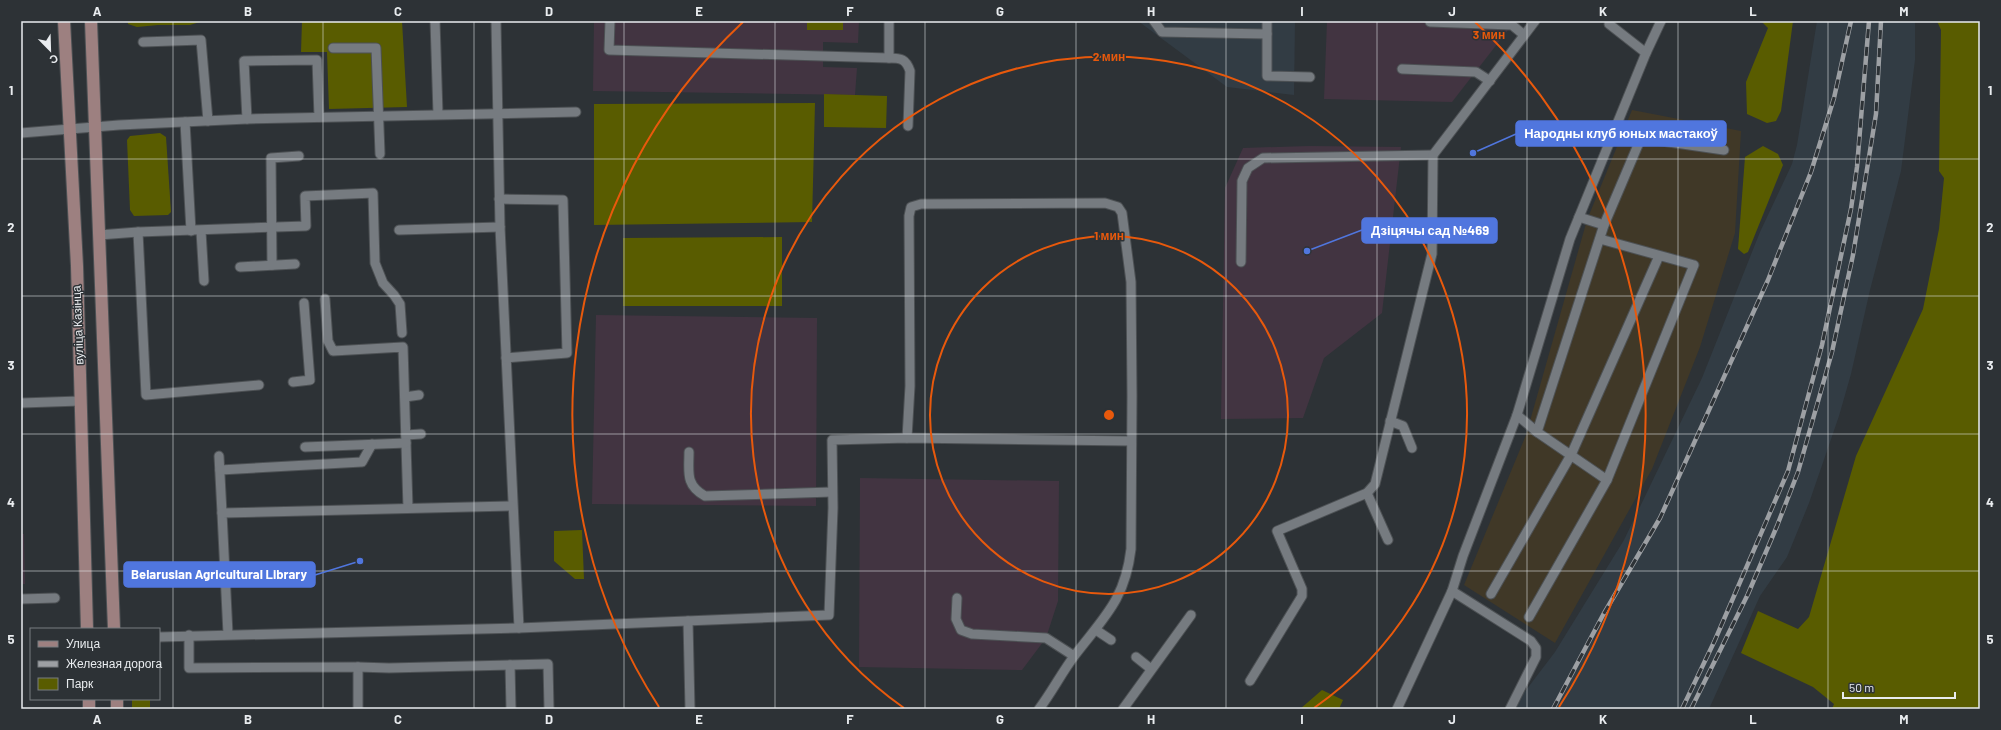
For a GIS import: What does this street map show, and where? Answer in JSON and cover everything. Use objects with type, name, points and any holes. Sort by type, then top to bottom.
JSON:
[{"type":"main road","name":"вуліца Казінца","points":[[64,21],[77,266],[87,628]]},
{"type":"main road","name":"вуліца Казінца","points":[[91,21],[114,628]]},
{"type":"lane","points":[[435,21],[438,114]]},
{"type":"lane","points":[[496,21],[500,227],[512,506],[519,628]]},
{"type":"lane","points":[[610,21],[609,50],[901,58],[907,62],[910,71],[908,126]]},
{"type":"lane","points":[[889,21],[889,58]]},
{"type":"lane","points":[[1154,21],[1162,32],[1267,34]]},
{"type":"lane","points":[[1267,21],[1267,76],[1310,77]]},
{"type":"lane","points":[[1250,681],[1302,596],[1302,589],[1277,531],[1367,493],[1375,484],[1432,254],[1433,155],[1535,21]]},
{"type":"lane","points":[[1397,709],[1452,591],[1463,556],[1518,415],[1570,238],[1646,53],[1661,21]]},
{"type":"lane","points":[[1430,22],[1512,25],[1524,35]]},
{"type":"lane","points":[[1609,24],[1646,53]]},
{"type":"lane","points":[[143,42],[201,40],[208,121]]},
{"type":"lane","points":[[333,48],[376,48],[380,154]]},
{"type":"lane","points":[[247,119],[244,61],[317,60],[319,117]]},
{"type":"lane","points":[[1402,69],[1476,72],[1490,80]]},
{"type":"lane","points":[[21,133],[95,127],[247,119],[576,112]]},
{"type":"lane","points":[[185,122],[191,231]]},
{"type":"lane","points":[[1537,432],[1604,226],[1641,138],[1724,150]]},
{"type":"lane","points":[[1241,262],[1242,181],[1248,168],[1263,158],[1433,155]]},
{"type":"lane","points":[[272,265],[271,158],[299,156]]},
{"type":"lane","points":[[99,235],[138,232],[306,226],[305,196],[373,193],[375,263],[383,283],[394,294],[400,304],[402,333]]},
{"type":"lane","points":[[499,199],[563,200],[567,353],[506,358]]},
{"type":"lane","points":[[907,438],[910,386],[909,216],[911,207],[921,204],[1105,203],[1118,207],[1122,213],[1131,282],[1131,550],[1128,571],[1118,599],[1096,630],[1074,656],[1039,709]]},
{"type":"lane","points":[[1579,217],[1604,226]]},
{"type":"lane","points":[[399,230],[500,227]]},
{"type":"lane","points":[[201,230],[204,281]]},
{"type":"lane","points":[[138,232],[146,395],[259,385]]},
{"type":"lane","points":[[1529,617],[1607,480],[1694,265],[1600,239]]},
{"type":"lane","points":[[1492,594],[1571,455],[1659,256]]},
{"type":"lane","points":[[240,267],[295,264]]},
{"type":"lane","points":[[325,299],[328,341],[333,351],[403,347],[408,508]]},
{"type":"lane","points":[[293,382],[310,380],[304,303]]},
{"type":"lane","points":[[405,397],[419,395]]},
{"type":"lane","points":[[21,403],[80,401]]},
{"type":"lane","points":[[1518,415],[1537,432],[1607,480]]},
{"type":"lane","points":[[1390,422],[1403,426],[1412,448]]},
{"type":"lane","points":[[306,447],[372,444],[406,439],[421,434]]},
{"type":"lane","points":[[160,637],[228,634],[519,628],[829,615],[832,440],[907,438],[1131,441]]},
{"type":"lane","points":[[220,470],[362,462],[372,444]]},
{"type":"lane","points":[[689,452],[689,481],[696,491],[705,496],[832,492]]},
{"type":"lane","points":[[219,456],[228,634]]},
{"type":"lane","points":[[1367,493],[1388,540]]},
{"type":"lane","points":[[222,513],[512,506]]},
{"type":"lane","points":[[1452,591],[1531,640],[1536,648],[1536,657],[1510,709]]},
{"type":"lane","points":[[21,599],[54,598]]},
{"type":"lane","points":[[957,598],[956,619],[961,630],[972,634],[1046,638],[1074,656]]},
{"type":"lane","points":[[1123,709],[1191,616]]},
{"type":"lane","points":[[688,621],[690,709]]},
{"type":"lane","points":[[1096,630],[1111,640]]},
{"type":"lane","points":[[189,636],[189,668],[358,666],[389,668],[548,664],[549,709]]},
{"type":"lane","points":[[1136,657],[1152,669]]},
{"type":"lane","points":[[510,665],[511,709]]},
{"type":"lane","points":[[358,666],[358,709]]},
{"type":"shaded area","points":[[594,21],[859,21],[858,43],[823,42],[823,67],[857,68],[855,95],[593,91]]},
{"type":"shaded area","points":[[1138,21],[1295,21],[1294,95],[1227,87]]},
{"type":"shaded area","points":[[1327,21],[1515,21],[1452,102],[1324,99]]},
{"type":"shaded area","points":[[1817,21],[1915,21],[1915,60],[1901,171],[1870,290],[1851,374],[1839,416],[1809,503],[1787,557],[1760,596],[1709,709],[1516,709],[1523,694],[1555,652],[1624,540],[1702,378],[1760,232],[1792,164],[1797,145]]},
{"type":"shaded area","points":[[1632,110],[1741,131],[1735,233],[1700,347],[1652,469],[1555,643],[1464,585],[1526,435],[1587,220]]},
{"type":"shaded area","points":[[1309,146],[1401,147],[1382,313],[1324,358],[1303,418],[1221,419],[1225,188],[1243,148]]},
{"type":"shaded area","points":[[596,315],[817,318],[816,506],[592,504]]},
{"type":"shaded area","points":[[860,478],[1059,481],[1058,601],[1046,638],[1022,670],[859,667]]},
{"type":"shaded area","points":[[21,534],[24,534],[25,584],[21,584]]},
{"type":"green space","points":[[128,21],[203,21],[190,25],[158,25],[137,27],[128,24]]},
{"type":"green space","points":[[302,21],[402,21],[407,107],[329,109],[327,52],[301,52]]},
{"type":"green space","points":[[807,21],[843,21],[843,30],[807,30]]},
{"type":"green space","points":[[1761,21],[1793,21],[1781,111],[1776,121],[1767,123],[1747,114],[1746,82],[1768,28]]},
{"type":"green space","points":[[1937,21],[1980,21],[1980,709],[1832,709],[1834,704],[1813,687],[1741,653],[1758,611],[1798,629],[1809,617],[1856,456],[1923,309],[1939,229],[1944,178],[1939,171],[1941,30]]},
{"type":"green space","points":[[824,94],[887,96],[886,128],[824,127]]},
{"type":"green space","points":[[815,103],[812,222],[594,225],[594,104]]},
{"type":"green space","points":[[160,133],[166,137],[171,212],[168,215],[134,216],[130,210],[127,140],[130,136]]},
{"type":"green space","points":[[1763,146],[1778,154],[1783,165],[1748,252],[1744,254],[1738,249],[1745,157]]},
{"type":"green space","points":[[782,237],[782,306],[623,306],[623,238]]},
{"type":"green space","points":[[582,530],[584,579],[575,579],[554,561],[554,531]]},
{"type":"green space","points":[[1322,690],[1343,700],[1339,709],[1300,709]]},
{"type":"green space","points":[[132,700],[150,700],[150,709],[132,709]]},
{"type":"railway","points":[[1553,709],[1603,615],[1660,518],[1768,280],[1811,172],[1834,98],[1851,21]]},
{"type":"railway","points":[[1682,709],[1715,640],[1788,471],[1822,345],[1851,209],[1857,167],[1869,21]]},
{"type":"railway","points":[[1691,709],[1748,594],[1777,526],[1798,472],[1832,352],[1853,255],[1876,114],[1881,21]]},
{"type":"place","name":"Народны клуб юных мастакоў","points":[[1473,153]]},
{"type":"place","name":"Дзіцячы сад №469","points":[[1307,251]]},
{"type":"place","name":"Belarusian Agricultural Library","points":[[360,561]]}]
